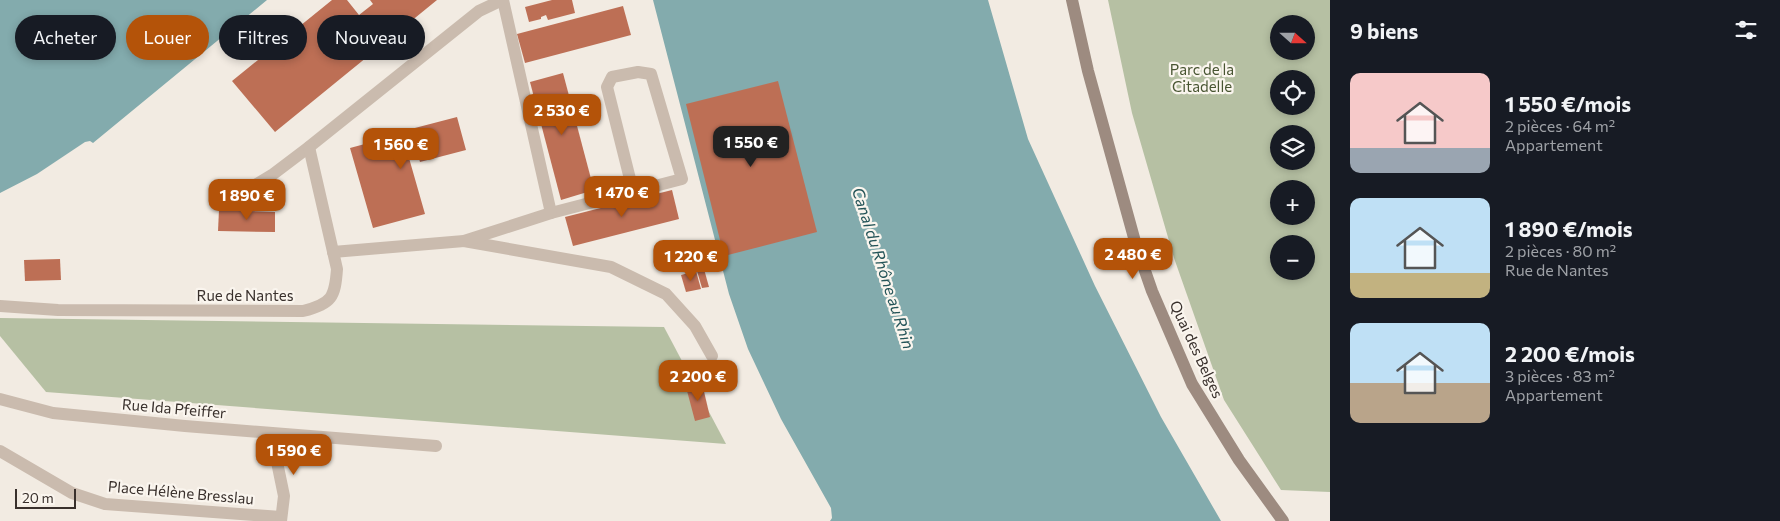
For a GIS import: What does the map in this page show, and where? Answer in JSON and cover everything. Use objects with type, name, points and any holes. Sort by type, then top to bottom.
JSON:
[{"type":"main road","name":"Quai des Belges","points":[[1072,0],[1088,71],[1136,245],[1152,291],[1192,384],[1239,460],[1283,521]]},
{"type":"street","points":[[242,193],[272,175],[310,147],[479,11],[502,0],[551,214]]},
{"type":"street","points":[[333,252],[464,241],[551,214],[682,179],[651,74],[638,72],[612,77],[607,87],[633,191]]},
{"type":"street","name":"Rue de Nantes","points":[[0,306],[58,310],[303,311],[319,307],[328,301],[336,289],[337,269],[310,147]]},
{"type":"street","points":[[464,241],[611,267],[666,294],[695,326],[712,356]]},
{"type":"street","name":"Rue Ida Pfeiffer","points":[[0,399],[52,413],[436,446]]},
{"type":"street","points":[[271,432],[284,496],[281,519]]},
{"type":"street","name":"Place Hélène Bresslau","points":[[0,451],[72,493],[105,504],[281,519]]},
{"type":"green space","name":"Parc de la Citadelle","points":[[1108,0],[1330,0],[1330,492],[1281,490],[1224,400],[1174,258],[1132,113]]},
{"type":"green space","points":[[0,318],[664,327],[726,444],[46,392],[0,336]]},
{"type":"water","points":[[0,0],[267,0],[249,15],[219,15],[219,39],[209,48],[209,15],[126,15],[126,60],[194,60],[93,143],[90,141],[85,142],[37,174],[0,193]]},
{"type":"water","name":"Canal du Rhône au Rhin","points":[[653,0],[988,0],[1028,139],[1095,286],[1161,417],[1221,521],[830,521],[832,518],[831,508],[781,419],[748,349],[729,294]]},
{"type":"building","points":[[332,0],[347,0],[359,15],[317,15],[317,60],[363,60],[275,132],[232,81],[258,60],[307,60],[307,20]]},
{"type":"building","points":[[370,0],[437,0],[419,15],[359,15],[373,4]]},
{"type":"building","points":[[552,0],[572,0],[575,13],[548,20],[546,15],[541,17],[541,19],[529,22],[525,7]]},
{"type":"building","points":[[623,6],[631,35],[525,63],[517,34]]},
{"type":"building","points":[[563,73],[594,190],[561,200],[530,82]]},
{"type":"building","points":[[778,81],[817,232],[724,256],[686,104]]},
{"type":"building","points":[[457,117],[466,150],[420,162],[416,149],[407,151],[425,214],[373,228],[350,148],[402,134],[406,145],[415,143],[411,129]]},
{"type":"building","points":[[672,190],[679,219],[573,246],[565,217]]},
{"type":"building","points":[[219,210],[275,212],[275,232],[218,231]]},
{"type":"building","points":[[60,259],[61,280],[25,281],[24,260]]},
{"type":"building","points":[[704,269],[709,287],[702,288],[697,271]]},
{"type":"building","points":[[696,271],[701,289],[686,292],[681,275]]},
{"type":"building","points":[[702,383],[710,417],[695,421],[686,387]]}]
